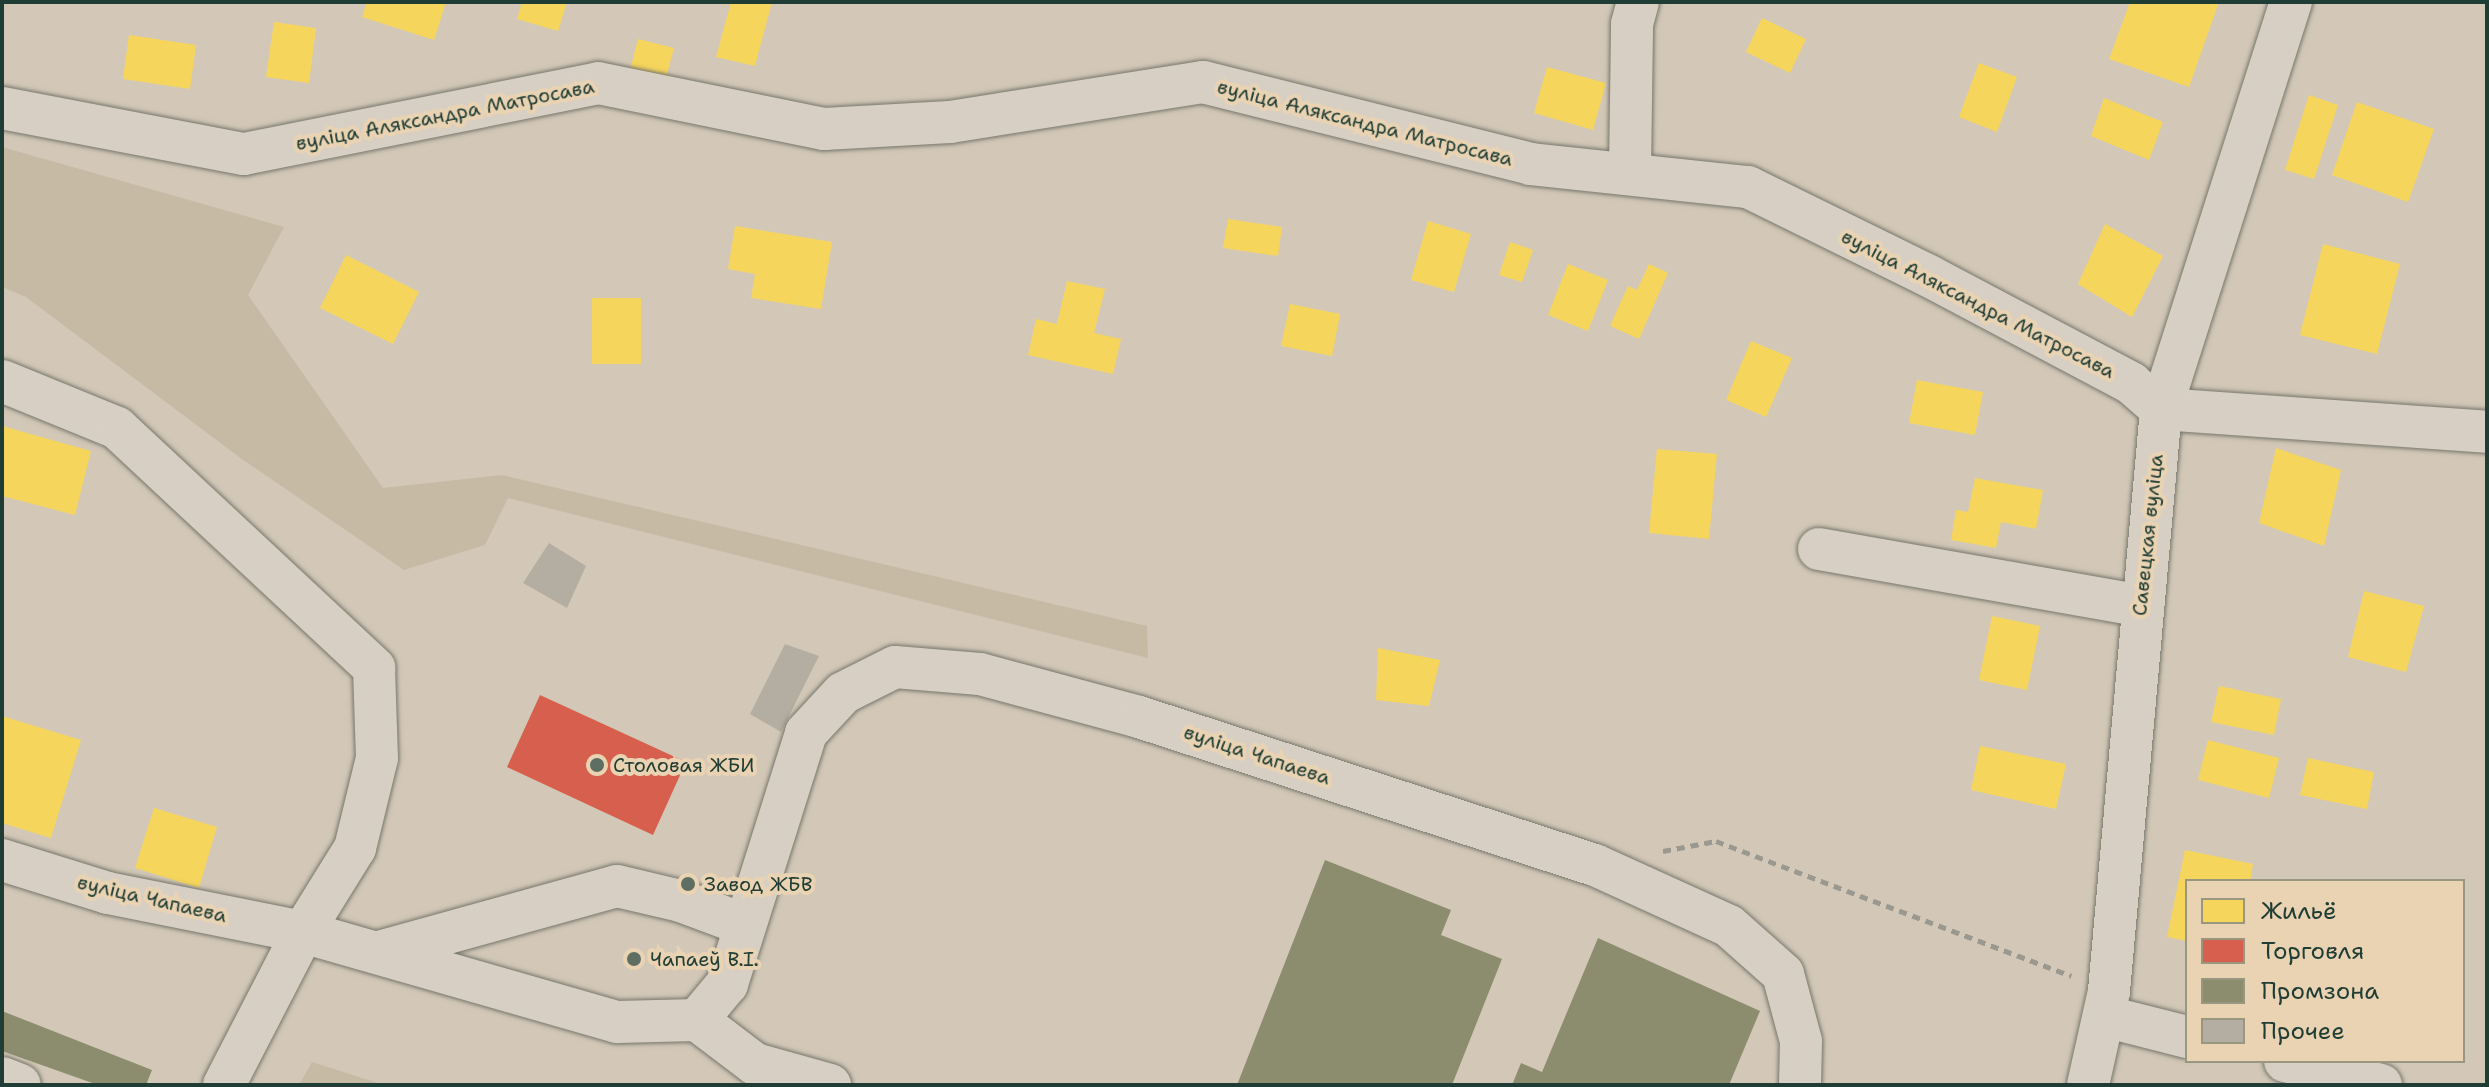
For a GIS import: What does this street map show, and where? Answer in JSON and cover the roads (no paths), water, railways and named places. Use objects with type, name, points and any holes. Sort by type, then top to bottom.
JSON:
[{"type":"street","points":[[1630,172],[1632,24],[1638,2]]},
{"type":"street","name":"Савецкая вуліца","points":[[2088,1085],[2106,1003],[2161,409],[2291,2]]},
{"type":"street","name":"вуліца Аляксандра Матросава","points":[[2,108],[244,154],[598,83],[824,129],[950,122],[1203,82],[1531,164],[1630,172],[1748,187],[1929,276],[2131,383],[2161,409]]},
{"type":"street","points":[[2,381],[117,428],[374,668],[377,758],[355,848],[303,932],[224,1085]]},
{"type":"street","points":[[2161,409],[2487,432]]},
{"type":"street","points":[[1819,549],[2141,606]]},
{"type":"street","name":"вуліца Чапаева","points":[[2,860],[108,893],[303,932],[617,1022],[697,1020],[727,984],[806,733],[843,693],[895,667],[980,674],[1139,717],[1595,865],[1729,926],[1783,974],[1801,1041],[1800,1085]]},
{"type":"street","points":[[378,952],[617,886],[681,901],[745,925]]},
{"type":"street","points":[[2106,1003],[2185,1036]]},
{"type":"street","points":[[697,1020],[755,1064],[830,1085]]},
{"type":"street","points":[[2293,1063],[2381,1085]]},
{"type":"street","points":[[2,1078],[20,1085]]},
{"type":"place","name":"Столовая ЖБИ","points":[[597,765]]},
{"type":"place","name":"Завод ЖБВ","points":[[688,884]]},
{"type":"place","name":"Чапаеў В.І.","points":[[634,959]]}]
